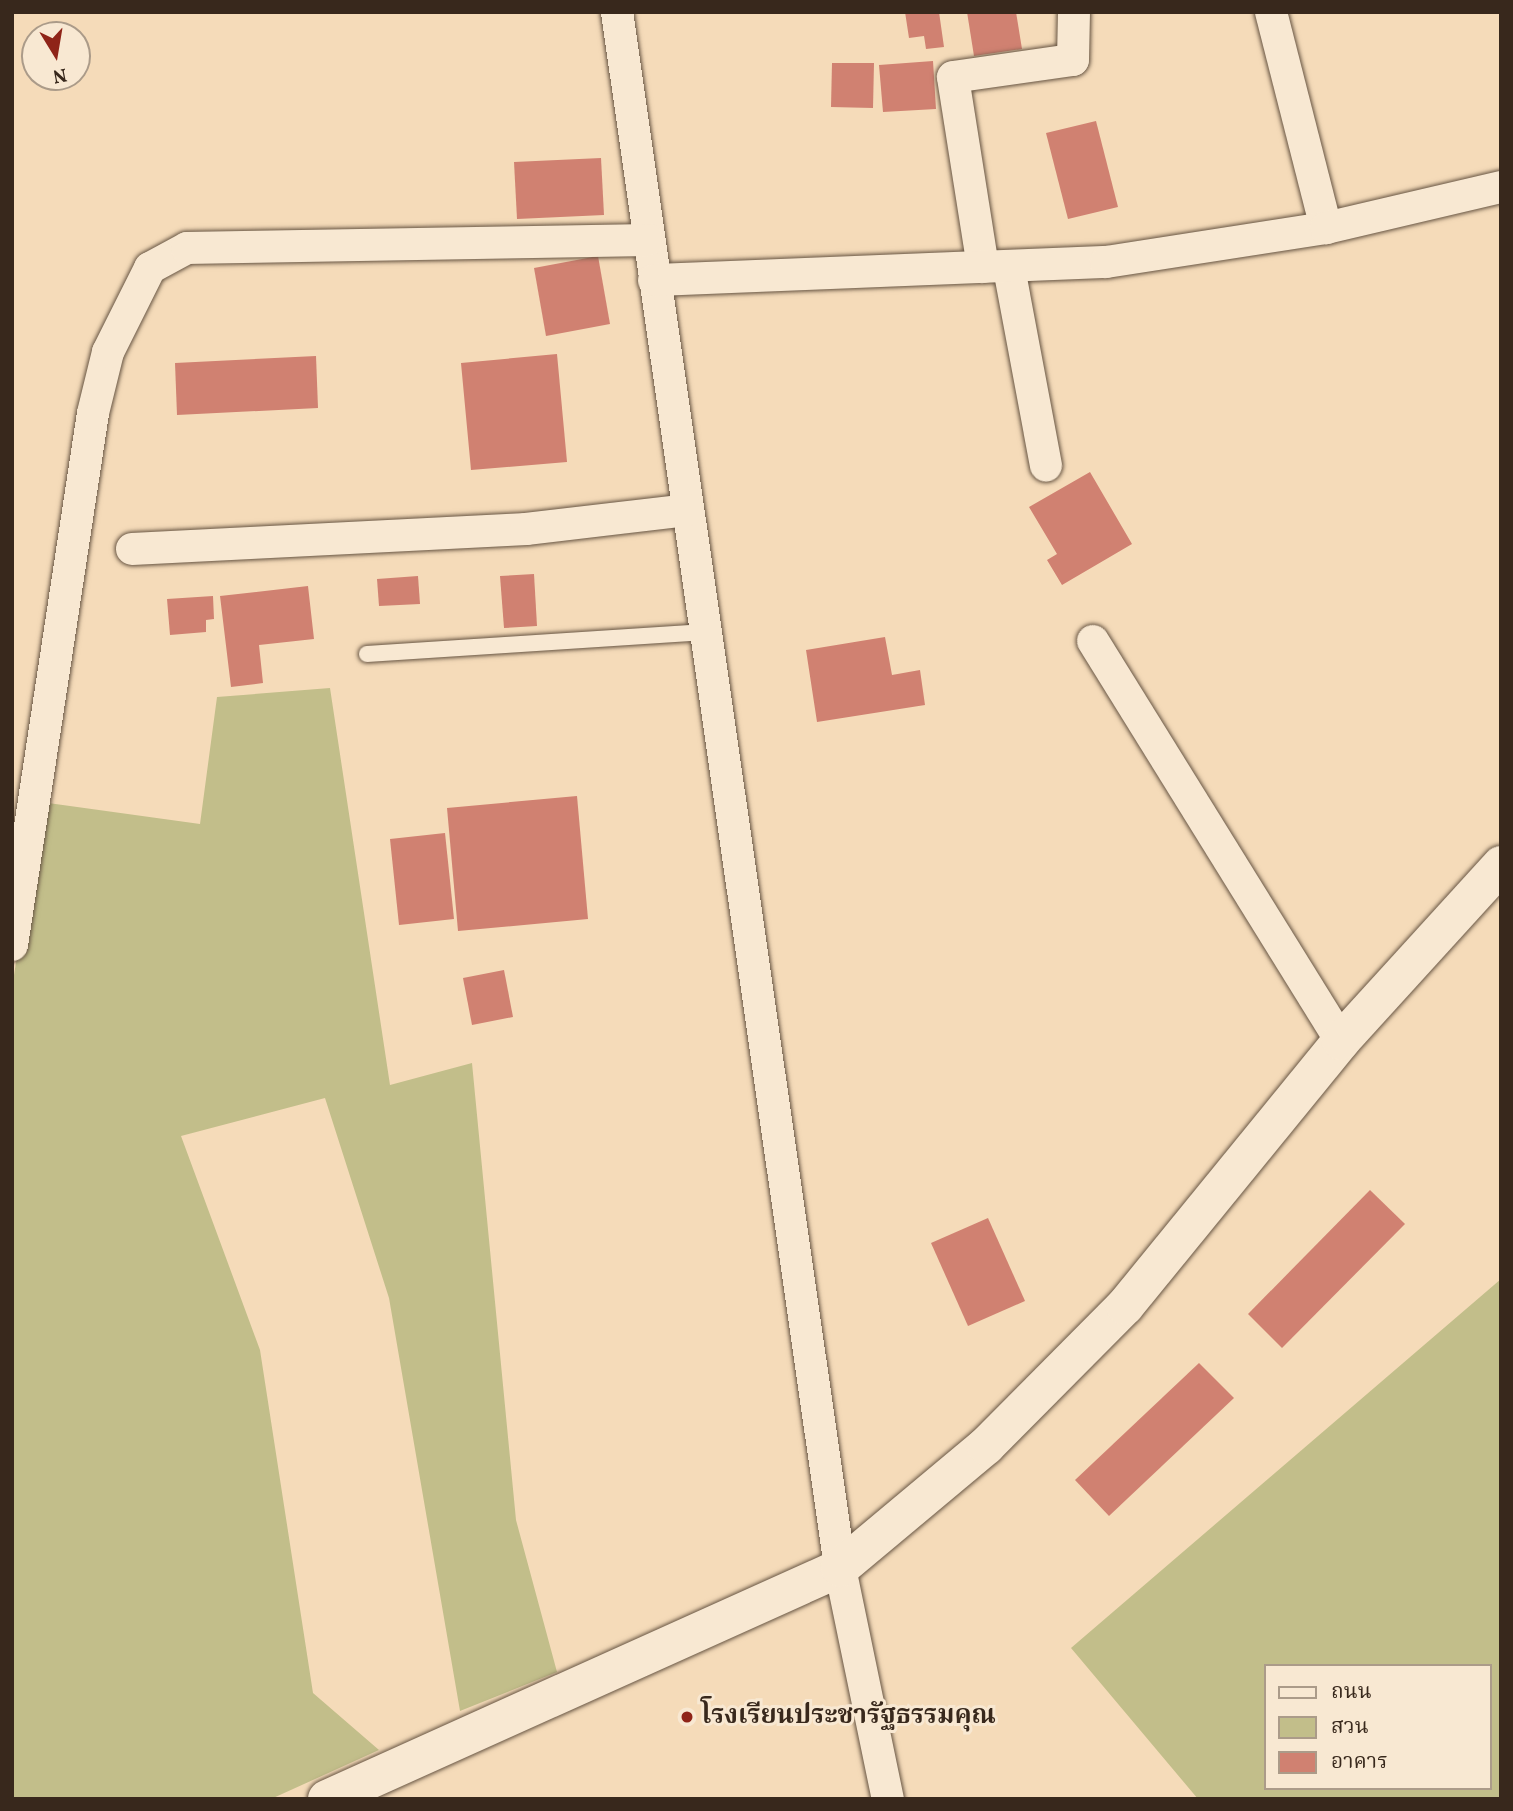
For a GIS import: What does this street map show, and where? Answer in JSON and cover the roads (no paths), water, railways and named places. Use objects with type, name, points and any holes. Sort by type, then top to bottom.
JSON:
[{"type":"street","points":[[617,12],[840,1567],[888,1799]]},
{"type":"street","points":[[1046,466],[996,267],[953,77],[1073,60],[1074,12]]},
{"type":"street","points":[[1271,12],[1326,228]]},
{"type":"street","points":[[654,280],[1106,262],[1326,228],[1501,187]]},
{"type":"street","points":[[12,944],[93,413],[108,352],[150,268],[187,248],[649,240]]},
{"type":"street","points":[[132,550],[526,529],[687,510]]},
{"type":"street","points":[[1093,641],[1341,1041]]},
{"type":"street","points":[[327,1799],[840,1567],[986,1446],[1125,1306],[1341,1041],[1501,865]]},
{"type":"lane","points":[[367,654],[705,632]]},
{"type":"place","name":"โรงเรียนประชารัฐธรรมคุณ","points":[[687,1717]]}]
